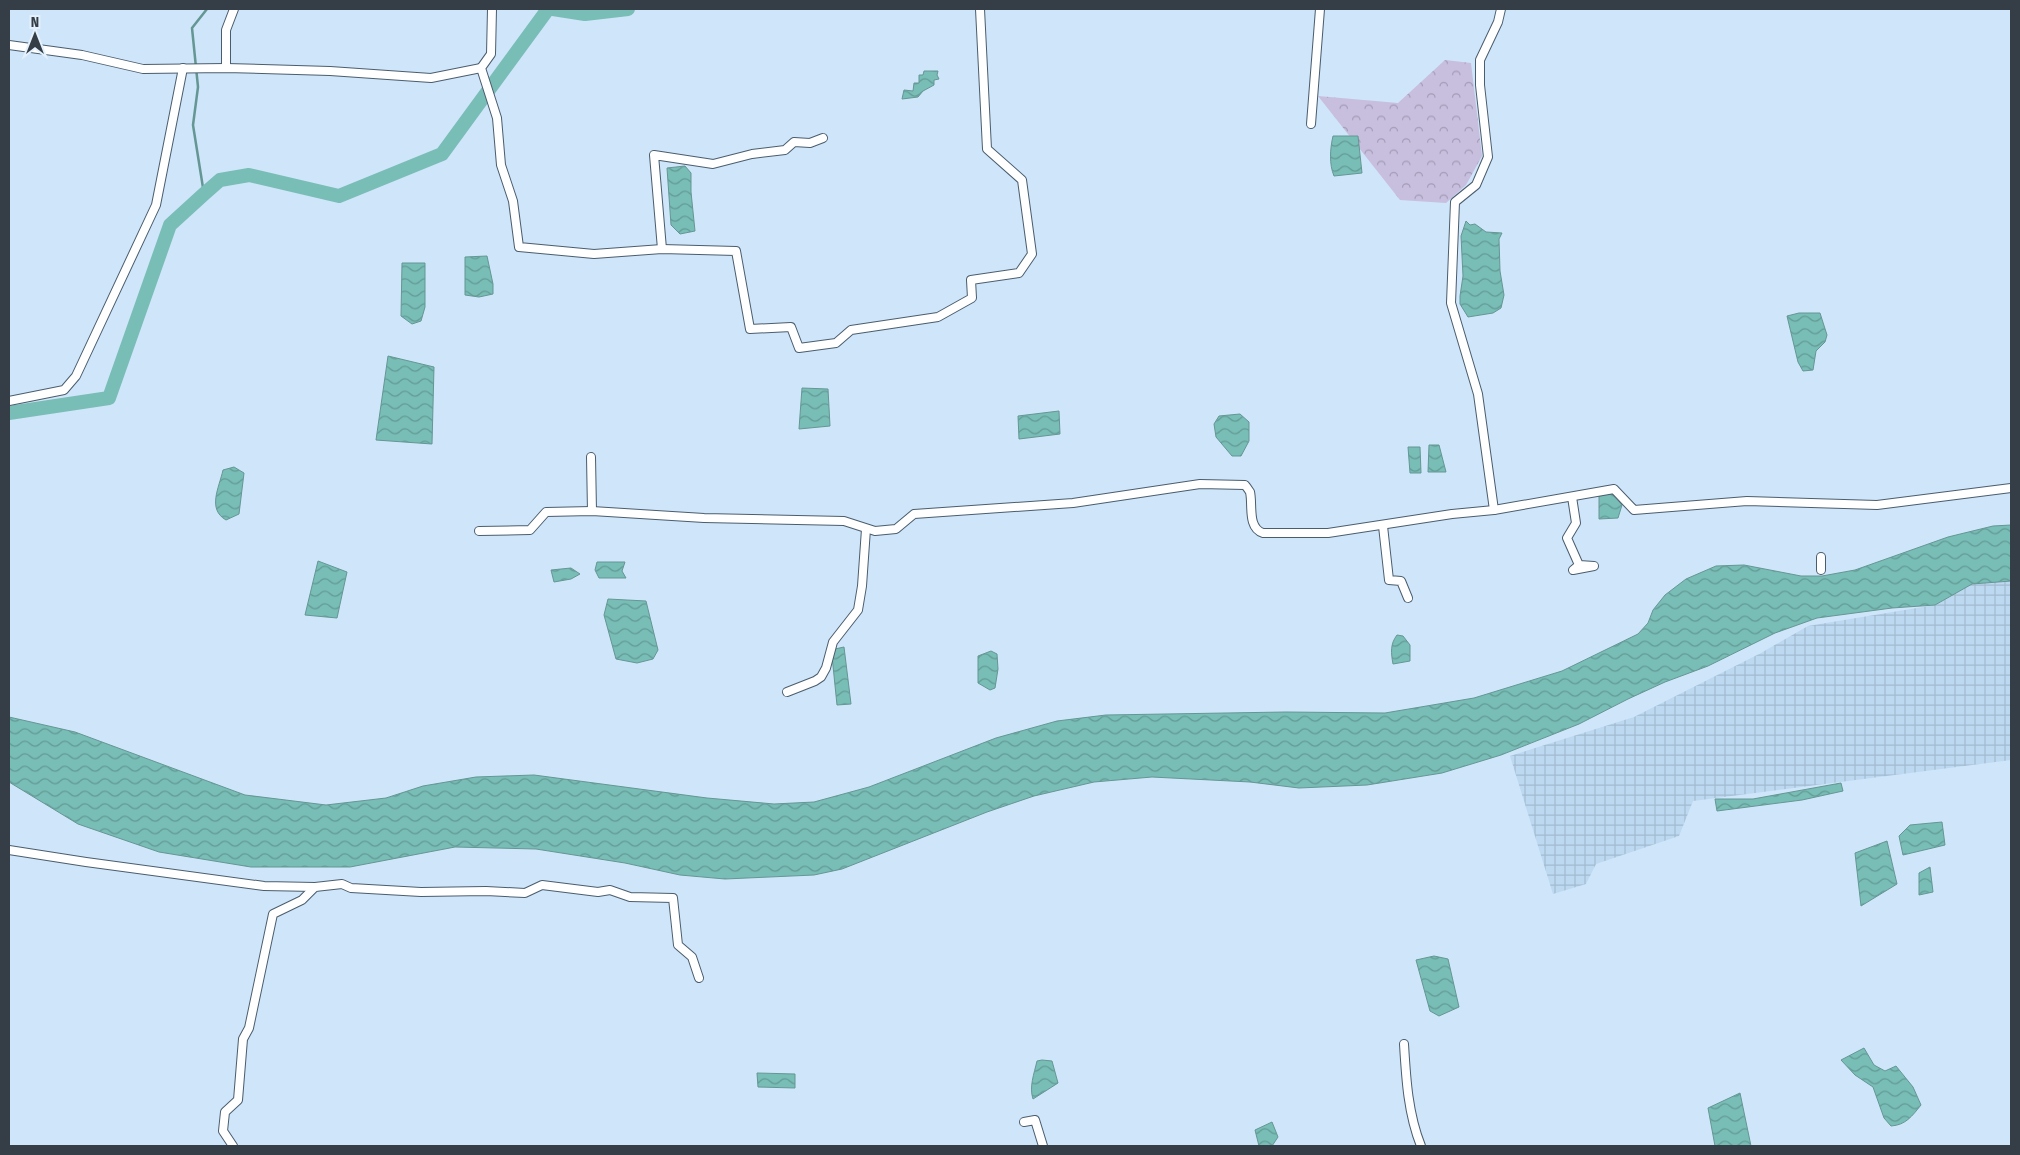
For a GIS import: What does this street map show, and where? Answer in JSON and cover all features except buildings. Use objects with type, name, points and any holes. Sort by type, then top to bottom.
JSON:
[{"type":"street","points":[[226,68],[226,30],[234,9]]},
{"type":"street","points":[[9,45],[82,54],[143,69],[226,68],[330,71],[431,78],[481,68],[491,54],[492,9]]},
{"type":"street","points":[[481,68],[497,118],[501,165],[513,201],[519,247],[594,254],[662,249],[736,250],[750,329],[791,327],[799,348],[836,342],[851,330],[938,317],[972,298],[971,280],[1018,273],[1032,254],[1022,180],[987,148],[980,9]]},
{"type":"street","points":[[1311,124],[1320,9]]},
{"type":"street","points":[[1494,510],[1478,394],[1451,303],[1454,202],[1476,185],[1488,157],[1480,85],[1480,60],[1498,22],[1501,9]]},
{"type":"street","points":[[9,401],[64,390],[76,376],[156,205],[183,68]]},
{"type":"street","points":[[662,249],[654,155],[713,164],[752,154],[785,150],[794,142],[810,143],[823,138]]},
{"type":"street","points":[[590,456],[592,511]]},
{"type":"street","points":[[480,531],[530,530],[546,512],[592,511],[704,518],[844,521],[875,531],[894,530],[914,514],[1073,503],[1200,484],[1245,485],[1250,492],[1250,510],[1256,528],[1258,532],[1263,533],[1328,533],[1452,514],[1494,510],[1614,489],[1634,510],[1673,511],[1748,501],[1877,505],[2011,488]]},
{"type":"street","points":[[1572,497],[1576,523],[1567,538],[1579,564]]},
{"type":"street","points":[[1383,526],[1389,580],[1401,581],[1408,598]]},
{"type":"street","points":[[787,692],[815,682],[821,677],[826,668],[833,642],[858,610],[862,586],[866,529]]},
{"type":"street","points":[[1821,570],[1822,557]]},
{"type":"street","points":[[9,850],[264,886],[342,884],[351,888],[421,892],[486,891],[525,893],[542,885],[598,892],[610,890],[630,897],[673,898],[678,945],[692,957],[699,978]]},
{"type":"street","points":[[233,1146],[223,1131],[225,1112],[238,1100],[243,1040],[249,1028],[273,914],[302,900],[315,886]]},
{"type":"street","points":[[1404,1044],[1412,1114],[1421,1146]]},
{"type":"street","points":[[1024,1122],[1035,1120],[1043,1146]]},
{"type":"shaded area","points":[[2011,581],[2011,760],[1693,801],[1679,836],[1596,864],[1586,884],[1553,894],[1510,756],[1634,717],[1761,653],[1808,626],[1935,605],[1972,583]]},
{"type":"green space","points":[[1445,60],[1471,63],[1482,156],[1466,185],[1446,203],[1400,200],[1318,96],[1398,103]]},
{"type":"water","points":[[924,71],[938,71],[939,79],[934,80],[934,85],[923,91],[918,97],[902,99],[904,90],[913,91],[914,83],[919,83],[919,75],[923,75]]},
{"type":"water","points":[[1333,136],[1358,136],[1362,173],[1334,176],[1330,156]]},
{"type":"water","points":[[685,166],[691,173],[695,231],[680,234],[671,225],[667,168]]},
{"type":"water","points":[[1466,221],[1470,225],[1475,224],[1486,232],[1502,233],[1499,239],[1500,271],[1504,295],[1501,308],[1493,313],[1468,317],[1460,304],[1463,276],[1461,236]]},
{"type":"water","points":[[487,256],[493,284],[493,294],[479,297],[465,295],[465,257]]},
{"type":"water","points":[[402,263],[425,263],[425,307],[421,321],[412,324],[401,316]]},
{"type":"water","points":[[1799,313],[1820,313],[1827,335],[1825,342],[1816,351],[1813,370],[1803,371],[1798,362],[1787,316]]},
{"type":"water","points":[[388,356],[434,367],[432,444],[376,440]]},
{"type":"water","points":[[802,388],[828,389],[830,426],[799,429]]},
{"type":"water","points":[[1059,411],[1060,434],[1019,439],[1018,416]]},
{"type":"water","points":[[1240,414],[1249,422],[1249,441],[1241,456],[1232,456],[1216,437],[1214,424],[1219,416]]},
{"type":"water","points":[[1429,445],[1439,445],[1446,472],[1428,472]]},
{"type":"water","points":[[1408,447],[1420,447],[1421,473],[1410,473]]},
{"type":"water","points":[[234,467],[244,473],[239,514],[226,520],[217,510],[217,491],[223,470]]},
{"type":"water","points":[[1611,493],[1622,505],[1618,518],[1599,519],[1599,496]]},
{"type":"water","points":[[2011,525],[2011,581],[1972,584],[1935,605],[1892,608],[1817,618],[1775,633],[1708,666],[1665,682],[1628,699],[1579,724],[1501,755],[1442,773],[1367,785],[1299,788],[1250,782],[1152,777],[1094,782],[1034,796],[987,812],[842,869],[814,875],[725,879],[680,875],[625,863],[536,849],[455,847],[350,867],[251,867],[159,852],[78,824],[9,782],[9,717],[75,732],[245,795],[326,805],[386,798],[423,786],[476,777],[534,775],[707,798],[774,804],[814,802],[869,787],[996,738],[1057,721],[1106,715],[1286,712],[1385,713],[1474,698],[1562,671],[1638,634],[1648,623],[1653,610],[1665,595],[1686,579],[1716,566],[1744,565],[1801,576],[1822,576],[1855,570],[1948,537],[1993,526]]},
{"type":"water","points":[[318,561],[347,572],[337,618],[305,615]]},
{"type":"water","points":[[597,562],[625,562],[622,571],[626,578],[599,578],[595,570]]},
{"type":"water","points":[[571,568],[580,574],[571,579],[554,582],[551,570]]},
{"type":"water","points":[[608,599],[646,601],[658,650],[653,659],[637,663],[616,659],[604,615]]},
{"type":"water","points":[[1397,635],[1403,636],[1410,645],[1410,661],[1393,664],[1392,649]]},
{"type":"water","points":[[844,647],[851,704],[837,705],[832,656],[835,649]]},
{"type":"water","points":[[991,651],[997,654],[998,669],[995,688],[990,690],[978,683],[978,656]]},
{"type":"water","points":[[1841,783],[1843,791],[1802,800],[1717,811],[1715,799],[1753,799]]},
{"type":"water","points":[[1942,822],[1945,845],[1903,855],[1899,836],[1910,825]]},
{"type":"water","points":[[1887,841],[1897,884],[1861,906],[1855,853]]},
{"type":"water","points":[[1930,867],[1933,892],[1919,895],[1919,873]]},
{"type":"water","points":[[1434,956],[1448,959],[1459,1007],[1439,1016],[1430,1011],[1416,960]]},
{"type":"water","points":[[1864,1048],[1874,1065],[1885,1071],[1896,1066],[1913,1087],[1921,1105],[1905,1122],[1891,1126],[1884,1118],[1873,1087],[1855,1075],[1841,1060]]},
{"type":"water","points":[[1037,1061],[1052,1061],[1058,1083],[1033,1099],[1033,1076]]},
{"type":"water","points":[[757,1073],[795,1074],[795,1088],[758,1087]]},
{"type":"water","points":[[1740,1093],[1751,1146],[1715,1146],[1708,1108]]},
{"type":"water","points":[[1272,1122],[1278,1137],[1272,1146],[1259,1146],[1255,1130]]},
{"type":"waterway","points":[[204,194],[193,125],[198,87],[192,28],[207,9]]},
{"type":"waterway","points":[[9,413],[109,398],[170,225],[220,180],[249,175],[339,196],[442,154],[548,9]]},
{"type":"waterway","points":[[553,9],[585,14],[628,9]]}]
